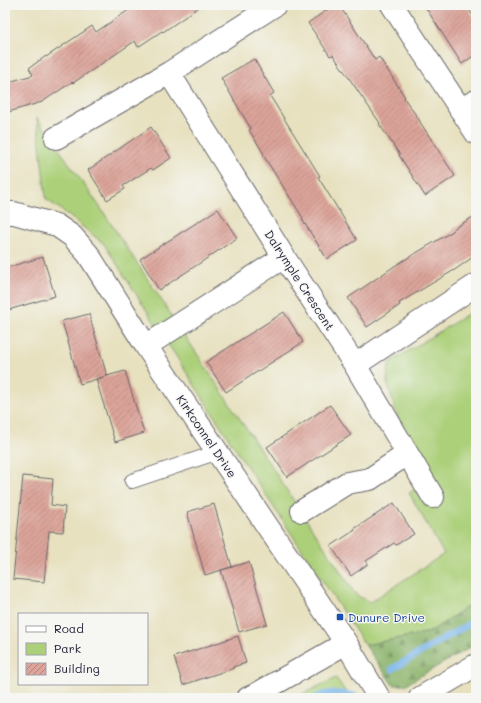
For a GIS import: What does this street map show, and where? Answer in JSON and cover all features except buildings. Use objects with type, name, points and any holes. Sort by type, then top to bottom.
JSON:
[{"type":"street","points":[[56,138],[169,73],[274,5]]},
{"type":"street","points":[[392,5],[468,105],[476,133]]},
{"type":"street","name":"Dalrymple Crescent","points":[[169,73],[284,257],[355,365],[433,497]]},
{"type":"street","name":"Kirkconnel Drive","points":[[5,213],[14,213],[56,225],[72,236],[88,254],[146,346],[346,643],[379,698]]},
{"type":"street","points":[[146,346],[284,257]]},
{"type":"street","points":[[355,365],[476,285]]},
{"type":"street","points":[[302,511],[347,483],[370,479],[408,454]]},
{"type":"street","points":[[248,698],[346,643]]},
{"type":"street","points":[[420,698],[476,665]]},
{"type":"lane","points":[[132,481],[218,452]]},
{"type":"green space","points":[[37,118],[100,207],[356,595],[370,602],[444,554],[409,493],[416,489],[426,506],[442,496],[402,431],[387,382],[389,363],[476,309],[476,601],[430,632],[365,645],[240,456],[104,244],[46,199]]},
{"type":"green space","points":[[476,601],[476,644],[405,685],[393,685],[365,645],[430,632]]},
{"type":"green space","points":[[336,678],[350,698],[294,698]]},
{"type":"waterway","points":[[392,669],[476,620]]},
{"type":"waterway","points":[[316,698],[325,694],[354,696]]},
{"type":"place","name":"Dunure Drive","points":[[340,617]]}]
